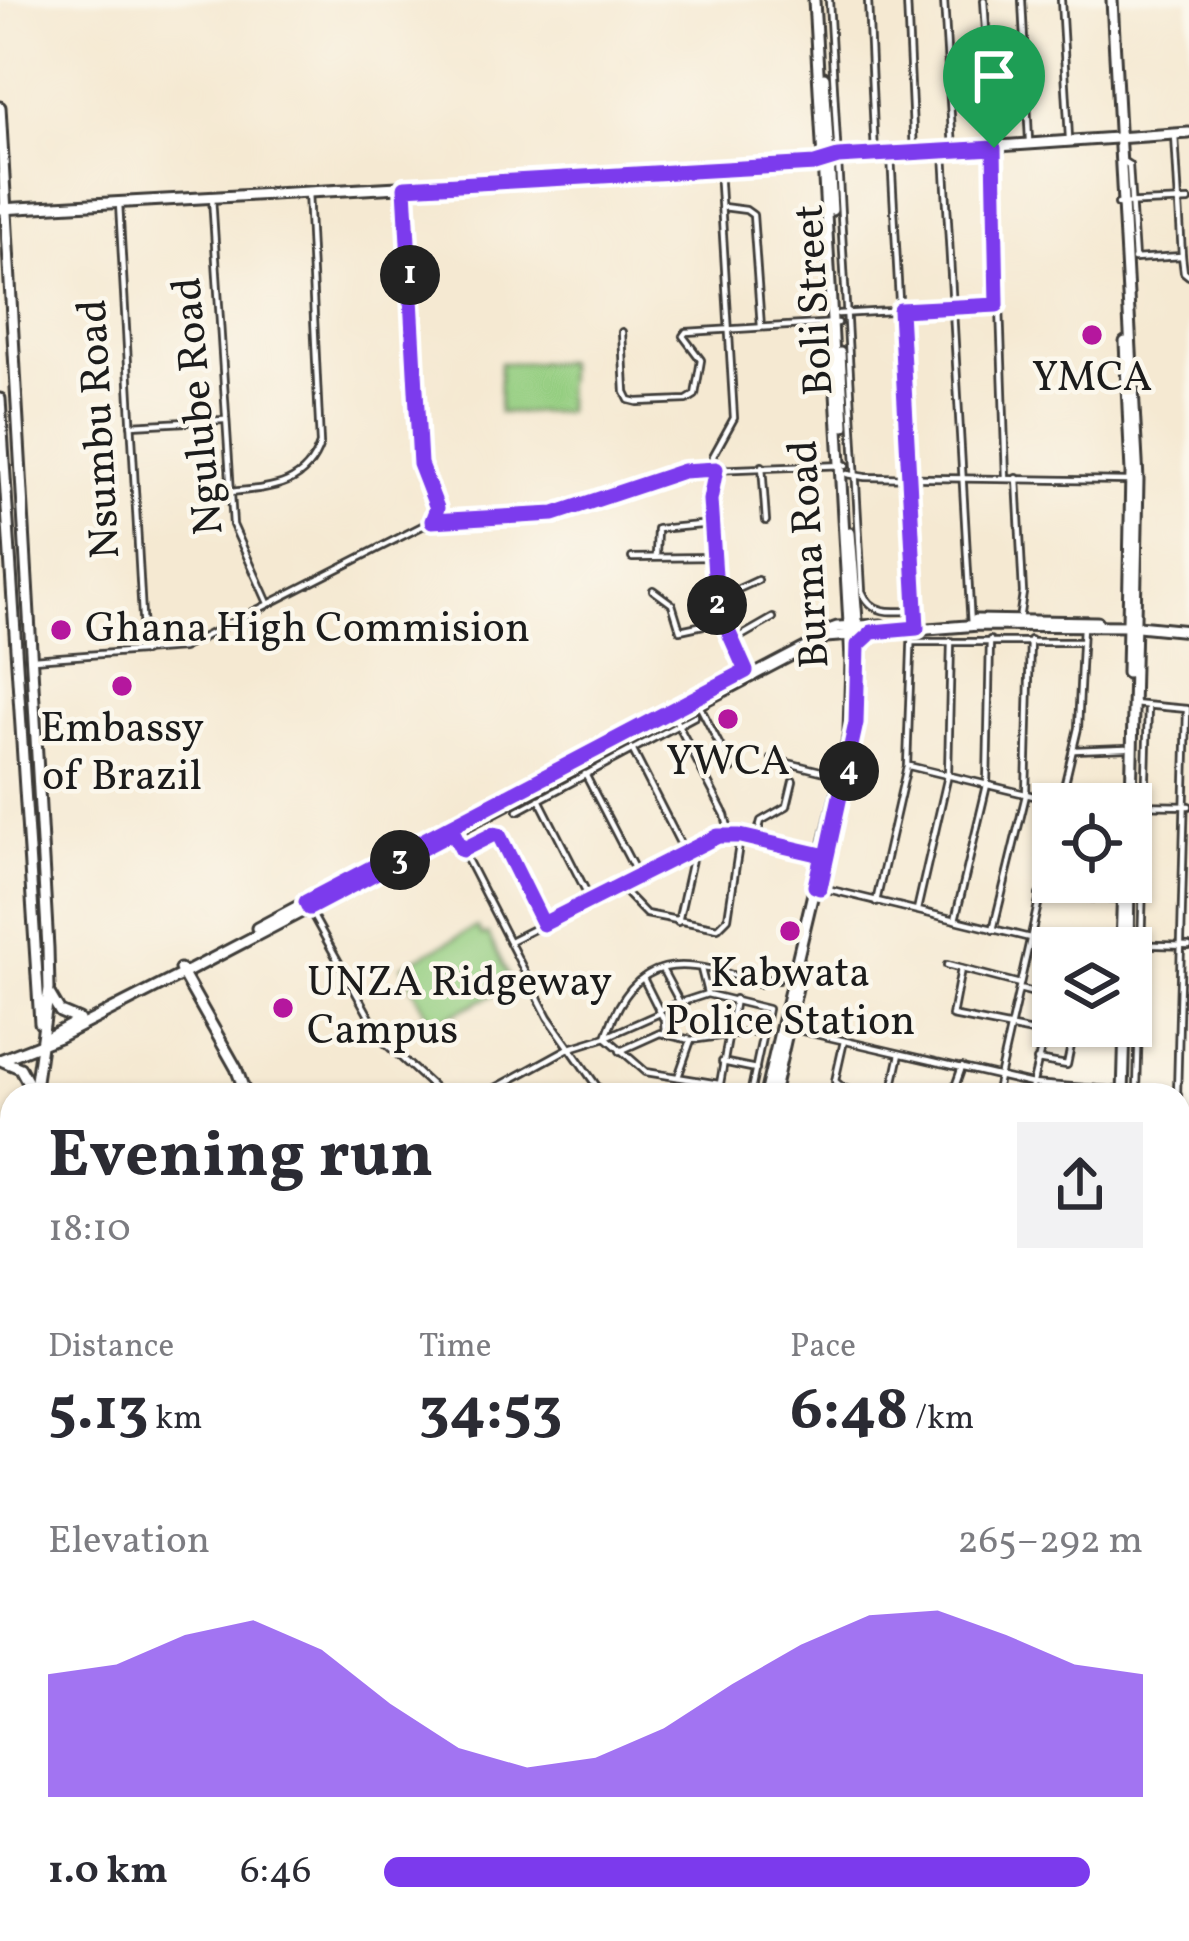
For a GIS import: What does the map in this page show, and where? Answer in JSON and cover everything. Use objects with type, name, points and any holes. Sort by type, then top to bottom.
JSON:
[{"type":"main road","name":"Burma Road","points":[[817,0],[856,608],[853,630]]},
{"type":"main road","points":[[1109,0],[1124,204]]},
{"type":"main road","points":[[0,107],[8,365],[22,460],[49,989],[36,1083]]},
{"type":"main road","points":[[3,209],[718,168],[1189,134]]},
{"type":"main road","points":[[1117,140],[1138,480],[1128,626],[1133,704],[1130,783]]},
{"type":"main road","points":[[1127,259],[1128,783]]},
{"type":"main road","points":[[0,399],[41,1042]]},
{"type":"main road","points":[[4,461],[22,460]]},
{"type":"main road","name":"Burma Road","points":[[772,1083],[856,723],[853,630],[846,600],[848,470]]},
{"type":"main road","points":[[0,1060],[182,971],[826,633],[840,618],[846,600]]},
{"type":"main road","points":[[856,608],[872,628]]},
{"type":"main road","points":[[826,633],[915,623],[1019,622],[1189,631]]},
{"type":"main road","points":[[826,633],[854,648],[872,628]]},
{"type":"main road","name":"Burma Road","points":[[825,855],[849,732],[854,648]]},
{"type":"main road","points":[[452,830],[676,721],[747,674]]},
{"type":"main road","points":[[25,835],[40,832]]},
{"type":"main road","points":[[41,1042],[182,971]]},
{"type":"main road","points":[[182,971],[242,1083]]},
{"type":"main road","points":[[49,989],[59,1012],[80,1020]]},
{"type":"main road","points":[[1120,1083],[1121,1047]]},
{"type":"main road","points":[[0,1060],[20,1068],[28,1083]]},
{"type":"street","points":[[829,0],[830,160]]},
{"type":"street","points":[[868,0],[875,155]]},
{"type":"street","points":[[907,0],[914,153]]},
{"type":"street","points":[[944,0],[953,308],[971,623]]},
{"type":"street","points":[[984,0],[1006,478]]},
{"type":"street","points":[[1022,0],[1030,147]]},
{"type":"street","points":[[1060,0],[1069,144]]},
{"type":"street","points":[[1175,134],[1182,256],[1189,277]]},
{"type":"street","points":[[876,902],[908,766],[915,623],[891,154]]},
{"type":"street","points":[[718,168],[734,423],[713,456],[716,469],[710,497],[717,599],[747,674]]},
{"type":"street","points":[[405,187],[420,464],[437,508],[432,521]]},
{"type":"street","points":[[230,491],[283,485],[308,468],[317,452],[321,423],[308,191]]},
{"type":"street","name":"Ngulube Road","points":[[212,197],[224,419],[236,535],[268,604]]},
{"type":"street","points":[[1124,204],[1189,201]]},
{"type":"street","name":"Nsumbu Road","points":[[119,202],[144,652]]},
{"type":"street","points":[[721,207],[753,215],[761,327]]},
{"type":"street","points":[[1127,259],[1182,256]]},
{"type":"street","points":[[622,332],[625,392],[637,402],[692,398],[697,391],[701,360],[683,334],[900,310],[997,305]]},
{"type":"street","points":[[131,424],[224,419]]},
{"type":"street","points":[[16,659],[189,646],[432,521],[554,514],[683,471],[762,466],[910,476],[1130,481]]},
{"type":"street","points":[[762,466],[766,520]]},
{"type":"street","points":[[848,470],[863,596],[881,611],[915,623]]},
{"type":"street","points":[[1017,478],[1023,593],[1019,622]]},
{"type":"street","points":[[656,556],[657,529],[712,524]]},
{"type":"street","points":[[632,557],[714,557]]},
{"type":"street","points":[[717,599],[758,580]]},
{"type":"street","points":[[653,590],[672,604],[680,630],[722,621]]},
{"type":"street","points":[[731,642],[773,618]]},
{"type":"street","points":[[1067,783],[1083,624]]},
{"type":"street","points":[[955,920],[987,785],[990,640]]},
{"type":"street","points":[[993,930],[1026,795],[1030,640]]},
{"type":"street","points":[[917,910],[948,776],[951,641]]},
{"type":"street","points":[[912,642],[1082,642]]},
{"type":"street","points":[[1133,704],[1188,710],[1178,1083]]},
{"type":"street","points":[[1145,783],[1148,707]]},
{"type":"street","points":[[696,710],[732,769]]},
{"type":"street","points":[[518,811],[676,721],[725,815],[730,835]]},
{"type":"street","points":[[632,748],[684,851]]},
{"type":"street","points":[[1074,750],[1126,748]]},
{"type":"street","points":[[772,759],[841,776]]},
{"type":"street","points":[[908,766],[1032,796]]},
{"type":"street","points":[[585,774],[637,874]]},
{"type":"street","points":[[756,840],[761,821],[788,806],[793,781]]},
{"type":"street","points":[[539,799],[590,899]]},
{"type":"street","points":[[1152,805],[1186,806]]},
{"type":"street","points":[[452,830],[567,1049],[592,1083]]},
{"type":"street","points":[[462,850],[499,835],[543,924]]},
{"type":"street","points":[[511,941],[695,845],[730,835],[825,855]]},
{"type":"street","points":[[617,884],[638,910],[678,922],[723,925],[740,836]]},
{"type":"street","points":[[678,922],[695,845]]},
{"type":"street","points":[[818,887],[1030,938]]},
{"type":"street","points":[[998,1083],[1037,903]]},
{"type":"street","points":[[307,905],[382,1041],[429,1083]]},
{"type":"street","points":[[1152,946],[1189,946]]},
{"type":"street","points":[[606,1037],[620,999],[643,978],[673,964],[756,983],[766,978],[778,980]]},
{"type":"street","points":[[947,965],[1032,991]]},
{"type":"street","points":[[662,968],[679,1001]]},
{"type":"street","points":[[701,969],[707,994]]},
{"type":"street","points":[[961,969],[952,1016],[1032,1032]]},
{"type":"street","points":[[643,978],[665,1033]]},
{"type":"street","points":[[505,1083],[567,1049],[606,1037],[679,1001],[707,994],[768,1009],[753,1083]]},
{"type":"street","points":[[719,1083],[736,999]]},
{"type":"street","points":[[784,1027],[1028,1083]]},
{"type":"street","points":[[620,1052],[654,1034],[691,1040],[766,1030]]},
{"type":"street","points":[[606,1037],[646,1072],[713,1083]]},
{"type":"street","points":[[678,1077],[691,1040]]},
{"type":"street","points":[[837,1083],[844,1041]]},
{"type":"street","points":[[1032,1083],[1040,1047]]},
{"type":"street","points":[[1037,1060],[1067,1065],[1071,1047]]},
{"type":"street","points":[[1137,1083],[1139,1047]]},
{"type":"street","points":[[896,1083],[901,1052]]},
{"type":"street","points":[[722,1062],[756,1069]]},
{"type":"street","points":[[956,1083],[962,1067]]},
{"type":"green space","points":[[566,362],[565,412],[499,413],[500,363]]},
{"type":"green space","points":[[477,927],[482,936],[488,934],[509,977],[505,979],[509,987],[432,1024],[402,966]]},
{"type":"waterway","points":[[1134,1083],[1135,1074]]},
{"type":"place","name":"YMCA","points":[[1092,335]]},
{"type":"place","name":"Ghana High Commision","points":[[61,630]]},
{"type":"place","name":"Embassy of Brazil","points":[[122,686]]},
{"type":"place","name":"YWCA","points":[[728,719]]},
{"type":"place","name":"Kabwata Police Station","points":[[790,931]]},
{"type":"place","name":"UNZA Ridgeway Campus","points":[[283,1008]]},
{"type":"route","points":[[994,148],[997,305],[900,310],[917,628],[872,632],[862,636],[858,645],[856,723],[849,770],[820,888],[815,886],[822,855],[740,836],[718,836],[543,924],[499,835],[462,850],[453,832],[309,908],[306,902],[746,671],[717,606],[710,500],[716,469],[683,471],[554,514],[432,521],[437,508],[420,464],[405,187],[815,164],[838,157],[994,148]]}]
